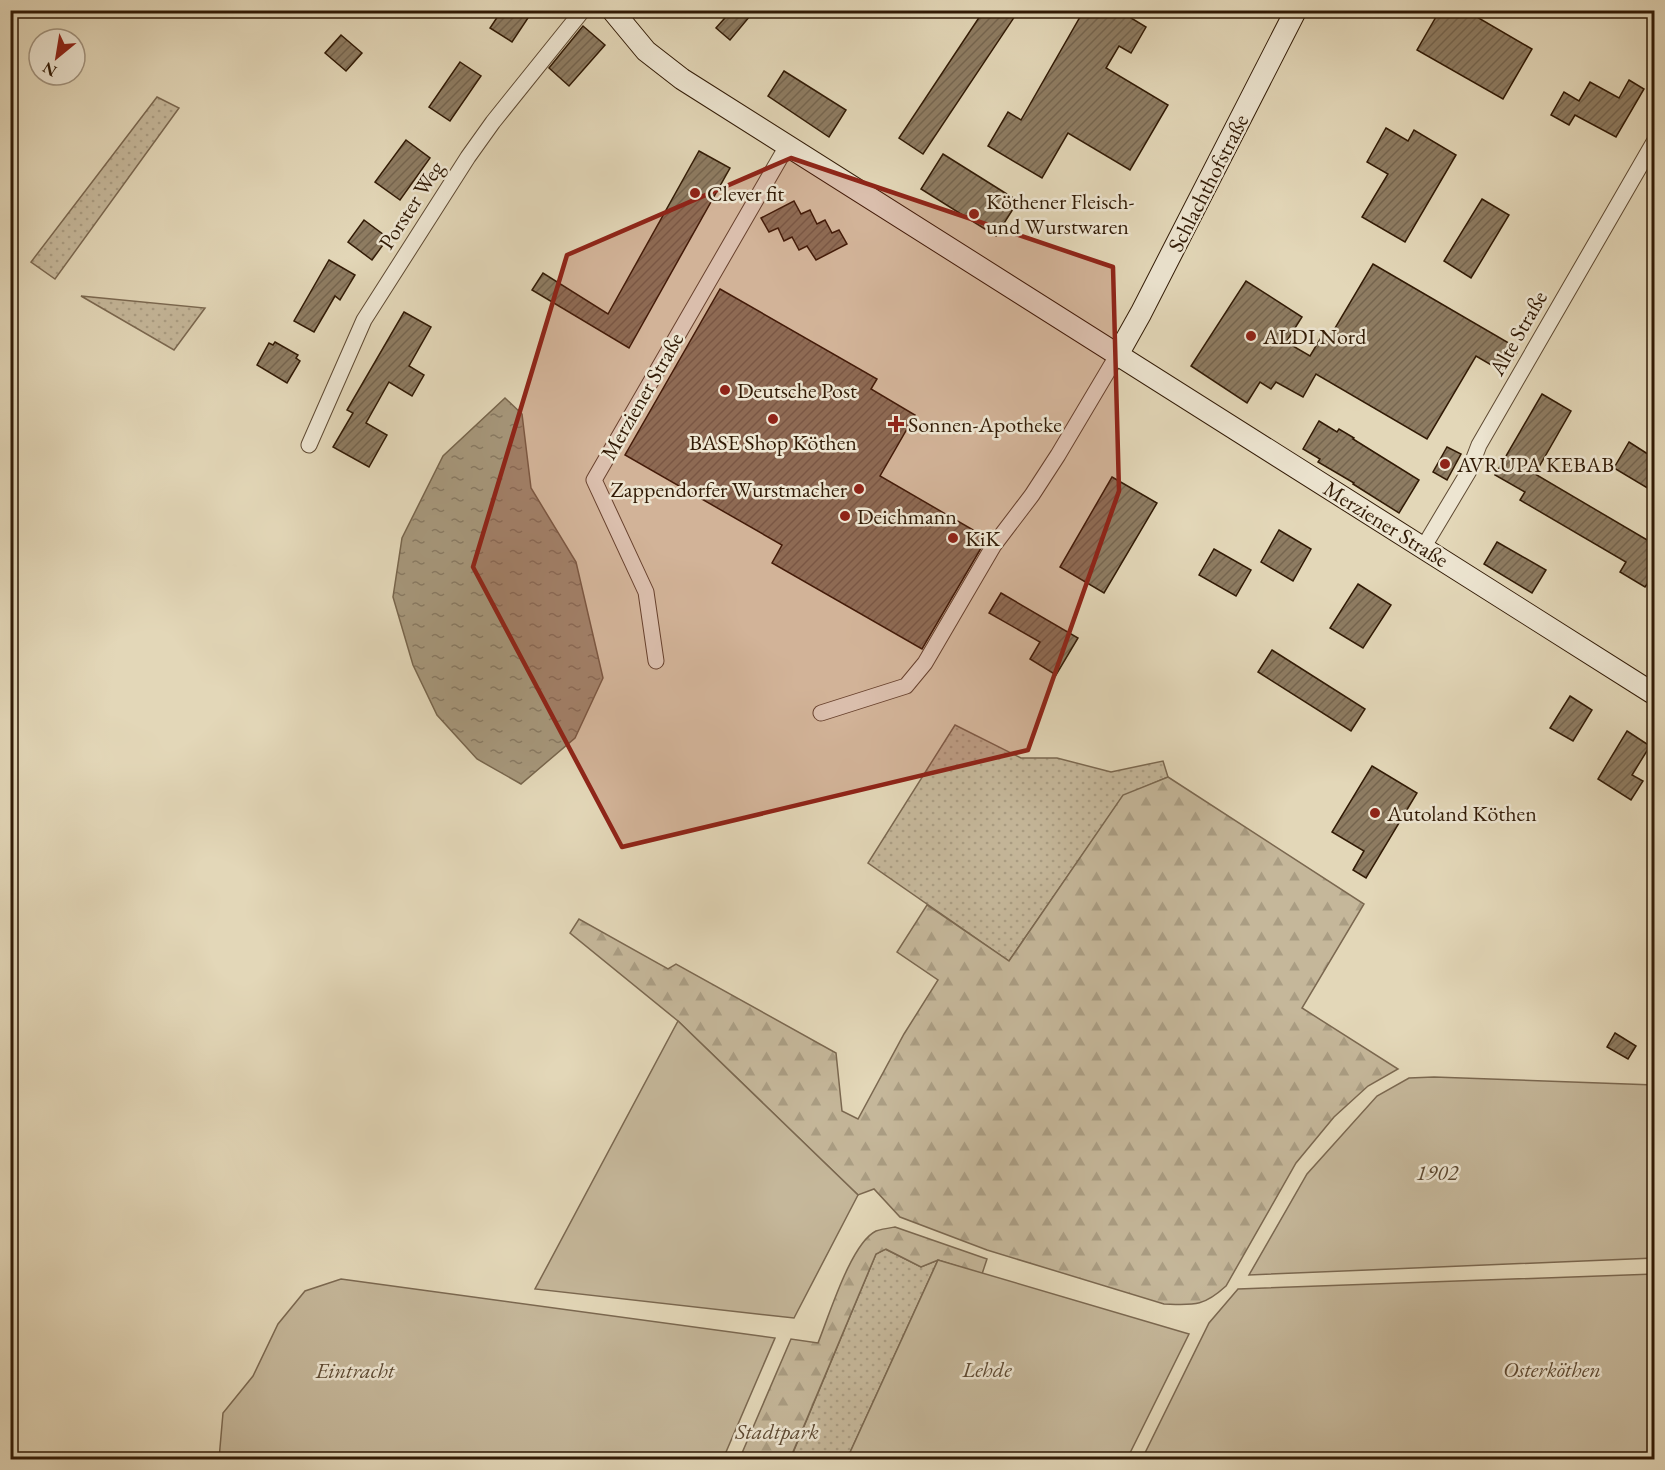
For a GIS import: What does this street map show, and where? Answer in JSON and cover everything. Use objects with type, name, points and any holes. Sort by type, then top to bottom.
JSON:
[{"type":"main road","name":"Merziener Straße","points":[[612,10],[646,51],[668,70],[1654,694]]},
{"type":"main road","name":"Schlachthofstraße","points":[[1118,354],[1296,10]]},
{"type":"street","name":"Porster Weg","points":[[309,445],[352,344],[370,310],[480,140],[583,10]]},
{"type":"street","name":"Alte Straße","points":[[1423,548],[1469,471],[1479,445],[1654,142]]},
{"type":"street","name":"Merziener Straße","points":[[656,661],[646,592],[594,480],[787,146]]},
{"type":"street","points":[[821,713],[906,686],[925,663],[994,545],[1032,495],[1058,455],[1118,354]]},
{"type":"highlighted area","points":[[791,158],[1113,267],[1119,491],[1028,750],[622,847],[473,567],[567,255]]},
{"type":"green space","points":[[157,97],[179,108],[55,279],[31,262]]},
{"type":"green space","points":[[81,296],[205,308],[174,350]]},
{"type":"green space","points":[[955,725],[1021,758],[1057,758],[1111,772],[1163,761],[1168,777],[1123,796],[1009,961],[868,863]]},
{"type":"green space","points":[[1168,777],[1364,904],[1302,1008],[1398,1069],[1368,1086],[1334,1117],[1296,1163],[1226,1286],[1211,1298],[1198,1303],[1164,1304],[987,1250],[900,1217],[874,1189],[858,1195],[678,1021],[570,933],[579,919],[668,969],[676,964],[836,1053],[842,1111],[858,1119],[904,1034],[938,980],[897,952],[927,905],[1009,961],[1123,795]]},
{"type":"green space","points":[[678,1021],[858,1195],[794,1318],[535,1289]]},
{"type":"green space","name":"1902","points":[[1409,1078],[1654,1085],[1654,1258],[1249,1275],[1307,1174],[1377,1096]]},
{"type":"green space","name":"Stadtpark","points":[[895,1227],[987,1259],[982,1274],[938,1260],[921,1267],[886,1249],[876,1254],[790,1459],[739,1460],[791,1339],[818,1343],[842,1281],[858,1250],[876,1231]]},
{"type":"green space","points":[[885,1249],[921,1267],[938,1260],[847,1459],[790,1460],[876,1254]]},
{"type":"green space","name":"Lehde","points":[[938,1260],[1189,1334],[1127,1459],[847,1459]]},
{"type":"green space","name":"Osterköthen","points":[[1654,1274],[1654,1459],[1142,1459],[1209,1323],[1238,1289]]},
{"type":"green space","name":"Eintracht","points":[[341,1279],[775,1338],[723,1459],[219,1459],[223,1413],[253,1376],[278,1324],[305,1291]]},
{"type":"water","points":[[505,398],[522,414],[531,488],[576,562],[603,678],[575,738],[521,784],[477,759],[437,715],[413,665],[393,597],[402,538],[443,456]]},
{"type":"building","points":[[502,10],[517,10],[528,18],[512,42],[490,28]]},
{"type":"building","points":[[732,10],[755,10],[730,40],[716,28]]},
{"type":"building","points":[[984,10],[1019,10],[923,154],[899,138]]},
{"type":"building","points":[[1084,10],[1136,10],[1131,18],[1146,27],[1131,53],[1119,46],[1106,68],[1168,105],[1130,170],[1068,133],[1042,178],[988,146],[1008,112],[1021,120]]},
{"type":"building","points":[[1440,10],[1465,10],[1532,49],[1503,99],[1417,50]]},
{"type":"building","points":[[583,26],[605,45],[569,86],[549,68]]},
{"type":"building","points":[[341,35],[362,53],[346,71],[325,53]]},
{"type":"building","points":[[460,62],[481,76],[450,121],[429,107]]},
{"type":"building","points":[[784,71],[846,110],[829,137],[768,96]]},
{"type":"building","points":[[1629,80],[1644,89],[1616,137],[1575,115],[1569,125],[1551,115],[1564,92],[1579,101],[1590,82],[1619,98]]},
{"type":"building","points":[[1386,128],[1408,141],[1414,130],[1456,155],[1405,242],[1362,217],[1388,174],[1367,162]]},
{"type":"building","points":[[406,140],[430,158],[400,200],[375,182]]},
{"type":"building","points":[[699,151],[730,168],[629,348],[532,290],[543,273],[608,314]]},
{"type":"building","points":[[943,154],[1018,201],[996,236],[921,189]]},
{"type":"building","points":[[1482,199],[1509,215],[1471,278],[1444,261]]},
{"type":"building","points":[[794,201],[801,214],[810,210],[817,224],[825,220],[832,233],[839,230],[847,244],[816,260],[807,246],[799,250],[792,237],[784,241],[778,228],[769,232],[761,218]]},
{"type":"building","points":[[364,220],[388,238],[372,260],[348,242]]},
{"type":"building","points":[[329,260],[355,275],[340,300],[335,296],[314,332],[294,321]]},
{"type":"building","points":[[1373,264],[1519,349],[1505,373],[1476,356],[1427,439],[1316,374],[1303,397],[1276,382],[1271,389],[1260,382],[1247,403],[1191,366],[1246,281],[1302,317],[1286,342],[1310,356],[1325,331],[1331,335]]},
{"type":"building","points":[[720,289],[877,379],[871,389],[915,415],[880,476],[987,538],[922,649],[772,563],[782,545],[625,455]]},
{"type":"building","points":[[404,312],[431,327],[409,366],[424,375],[412,396],[389,382],[366,423],[387,435],[369,467],[333,447],[353,413],[347,410]]},
{"type":"building","points":[[275,342],[298,355],[296,358],[300,361],[287,383],[257,365],[269,343],[273,345]]},
{"type":"building","points":[[1542,394],[1571,411],[1535,474],[1654,544],[1654,583],[1650,580],[1645,587],[1620,572],[1626,562],[1520,500],[1525,492],[1495,475]]},
{"type":"building","points":[[1319,421],[1337,432],[1339,429],[1419,480],[1399,513],[1318,462],[1320,459],[1303,449]]},
{"type":"building","points":[[1629,442],[1654,458],[1654,492],[1614,468]]},
{"type":"building","points":[[1447,447],[1461,454],[1447,480],[1433,472]]},
{"type":"building","points":[[1112,477],[1157,503],[1104,593],[1060,567]]},
{"type":"building","points":[[1279,530],[1311,549],[1293,581],[1261,562]]},
{"type":"building","points":[[1497,542],[1546,570],[1532,593],[1484,564]]},
{"type":"building","points":[[1214,549],[1251,570],[1236,596],[1199,575]]},
{"type":"building","points":[[1358,584],[1391,605],[1363,648],[1330,628]]},
{"type":"building","points":[[1001,593],[1078,638],[1056,675],[1030,659],[1040,642],[989,613]]},
{"type":"building","points":[[1272,650],[1365,709],[1351,731],[1258,672]]},
{"type":"building","points":[[1570,696],[1592,710],[1573,741],[1550,728]]},
{"type":"building","points":[[1627,731],[1650,746],[1632,775],[1643,781],[1631,800],[1598,779]]},
{"type":"building","name":"Autoland Köthen","points":[[1372,766],[1417,793],[1366,878],[1353,870],[1364,851],[1332,832]]},
{"type":"building","points":[[1615,1033],[1636,1046],[1628,1059],[1607,1047]]},
{"type":"place","name":"Clever fit","points":[[695,193]]},
{"type":"place","name":"Köthener Fleisch- und Wurstwaren","points":[[974,214]]},
{"type":"place","name":"ALDI Nord","points":[[1251,336]]},
{"type":"place","name":"Deutsche Post","points":[[725,390]]},
{"type":"place","name":"BASE Shop Köthen","points":[[773,419]]},
{"type":"place","name":"Sonnen-Apotheke","points":[[896,424]]},
{"type":"place","name":"AVRUPA KEBAB","points":[[1445,464]]},
{"type":"place","name":"Zappendorfer Wurstmacher","points":[[859,489]]},
{"type":"place","name":"Deichmann","points":[[845,516]]},
{"type":"place","name":"KiK","points":[[953,538]]},
{"type":"place","name":"Autoland Köthen","points":[[1375,813]]}]
